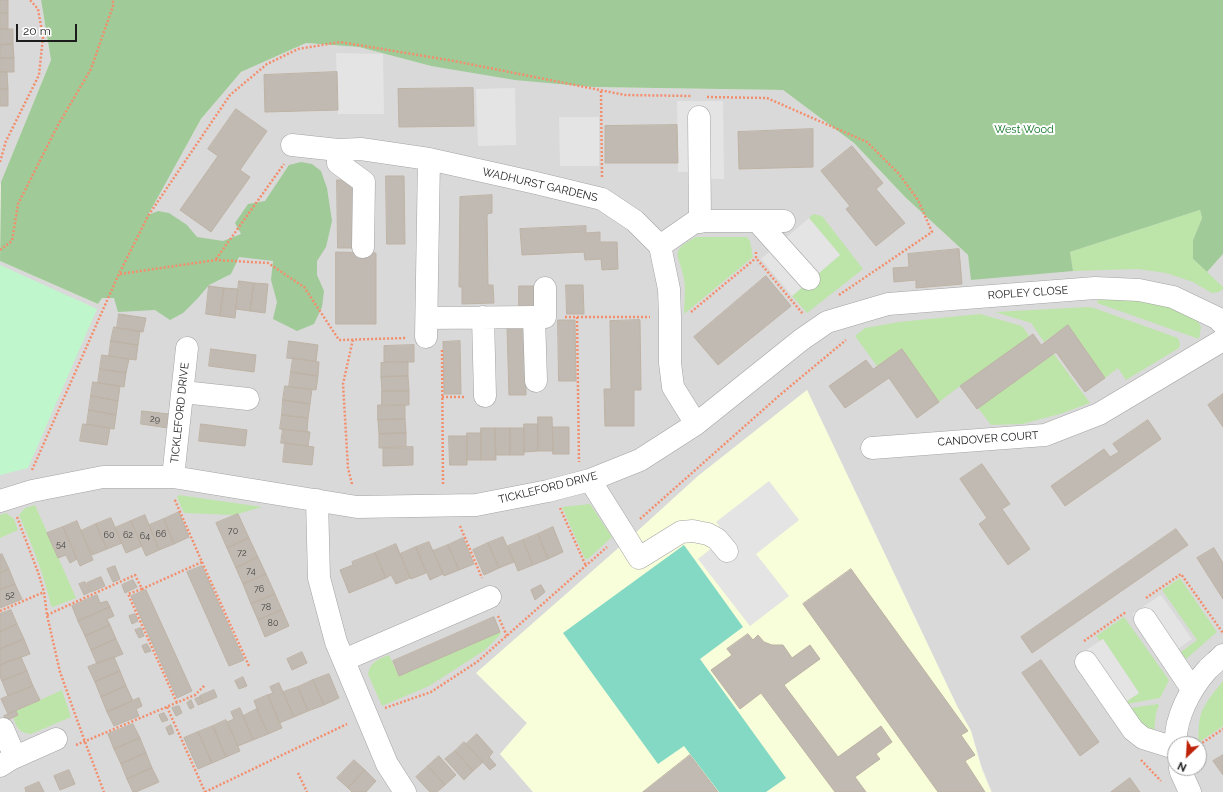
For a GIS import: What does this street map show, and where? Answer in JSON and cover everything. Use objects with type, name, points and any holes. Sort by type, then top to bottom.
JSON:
[{"type":"street","points":[[699,117],[700,222]]},
{"type":"street","name":"WADHURST GARDENS","points":[[292,145],[338,150],[361,149],[429,159],[602,199],[635,221],[660,246]]},
{"type":"street","points":[[338,150],[338,163],[364,182],[364,247]]},
{"type":"street","points":[[429,159],[432,335],[483,317],[539,317]]},
{"type":"street","points":[[696,424],[673,387],[670,363],[669,289],[660,246],[696,221],[784,221]]},
{"type":"street","points":[[755,221],[809,279]]},
{"type":"street","points":[[536,382],[539,317],[545,288]]},
{"type":"street","name":"ROPLEY CLOSE","points":[[822,325],[888,304],[1095,288],[1139,290],[1173,297],[1221,318]]},
{"type":"street","points":[[483,317],[485,396]]},
{"type":"street","name":"TICKLEFORD DRIVE","points":[[5,499],[32,491],[103,477],[169,477],[357,507],[476,505],[552,489],[585,481],[640,460],[696,424],[822,325]]},
{"type":"street","name":"CANDOVER COURT","points":[[872,448],[1045,434],[1099,414],[1223,340]]},
{"type":"street","name":"TICKLEFORD DRIVE","points":[[169,477],[183,392],[187,348]]},
{"type":"street","points":[[183,392],[248,400]]},
{"type":"street","points":[[585,481],[623,533],[639,558],[681,532],[693,531],[708,534],[718,539],[726,551]]},
{"type":"street","points":[[317,500],[319,578],[336,642],[387,764],[405,792]]},
{"type":"street","points":[[344,660],[490,598]]},
{"type":"street","points":[[1140,609],[1192,689]]},
{"type":"street","points":[[1084,652],[1133,730],[1143,738],[1167,746]]},
{"type":"street","points":[[1176,736],[1180,715],[1192,689],[1206,670],[1223,655]]},
{"type":"street","points":[[3,729],[7,762],[56,739]]},
{"type":"street","points":[[1183,776],[1190,792]]},
{"type":"path","points":[[0,162],[1,152],[39,75],[43,37],[38,9],[30,0]]},
{"type":"path","points":[[0,250],[12,241],[18,204],[58,125],[91,70],[113,6],[113,0]]},
{"type":"path","points":[[602,90],[602,199]]},
{"type":"path","points":[[216,260],[284,167],[292,145]]},
{"type":"path","points":[[755,221],[756,258],[822,325]]},
{"type":"path","points":[[539,317],[670,317],[683,319],[756,258]]},
{"type":"path","points":[[119,274],[216,260],[268,263],[304,287],[339,340],[432,335],[447,506],[506,636]]},
{"type":"path","points":[[576,317],[585,481]]},
{"type":"path","points":[[353,339],[343,384],[348,468],[357,507]]},
{"type":"path","points":[[167,707],[205,792],[366,715],[431,692],[477,662],[781,394],[846,339]]},
{"type":"path","points":[[169,477],[202,562],[249,666]]},
{"type":"path","points":[[552,489],[586,566]]},
{"type":"path","points":[[5,499],[25,535],[44,592],[47,615],[60,672],[104,792]]},
{"type":"path","points":[[177,703],[128,594],[202,562]]},
{"type":"path","points":[[1084,652],[1140,609],[1181,574],[1223,634]]},
{"type":"path","points":[[47,615],[136,575],[142,588]]},
{"type":"path","points":[[0,611],[44,592]]},
{"type":"path","points":[[56,739],[62,750],[85,742],[195,695],[206,685]]},
{"type":"path","points":[[1207,740],[1223,729]]},
{"type":"path","points":[[1138,756],[1164,784]]},
{"type":"path","points":[[298,774],[307,792]]},
{"type":"shaded area","points":[[0,0],[41,0],[51,60],[0,185]]},
{"type":"shaded area","points":[[306,43],[359,47],[431,66],[592,87],[783,90],[854,143],[905,197],[968,255],[972,280],[1070,252],[1207,272],[1223,254],[1223,792],[992,792],[981,765],[971,731],[957,706],[807,390],[698,476],[477,673],[527,723],[500,754],[533,792],[0,792],[0,261],[98,304],[201,119],[241,72]]},
{"type":"shaded area","points":[[336,53],[383,54],[384,114],[338,114]]},
{"type":"shaded area","points":[[515,88],[516,145],[478,146],[476,89]]},
{"type":"shaded area","points":[[677,101],[723,101],[724,179],[693,179],[692,172],[678,172]]},
{"type":"shaded area","points":[[559,117],[599,117],[599,166],[560,166]]},
{"type":"shaded area","points":[[809,218],[840,255],[792,296],[761,259]]},
{"type":"shaded area","points":[[0,265],[97,309],[28,468],[0,475]]},
{"type":"shaded area","points":[[807,390],[957,706],[971,731],[982,770],[991,792],[533,792],[500,754],[527,723],[476,673],[698,476]]},
{"type":"shaded area","points":[[769,481],[799,520],[756,554],[789,596],[750,626],[698,559],[727,536],[716,522]]},
{"type":"shaded area","points":[[1161,595],[1192,639],[1164,659],[1132,614]]},
{"type":"shaded area","points":[[1103,639],[1139,693],[1111,712],[1074,658]]},
{"type":"green space","name":"West Wood","points":[[41,0],[1223,0],[1223,254],[1207,272],[1193,259],[1193,240],[1202,218],[1200,210],[1070,252],[1073,271],[971,280],[968,255],[905,197],[854,143],[783,90],[592,87],[515,80],[431,66],[359,47],[306,43],[241,72],[201,119],[148,215],[158,211],[169,213],[187,225],[197,237],[223,241],[241,234],[235,223],[248,204],[265,201],[289,165],[301,162],[312,164],[321,171],[327,188],[332,221],[326,247],[317,261],[317,275],[324,291],[322,307],[314,324],[297,331],[273,319],[277,302],[271,280],[273,261],[239,257],[231,274],[209,285],[183,313],[170,320],[155,310],[118,312],[114,298],[102,298],[98,304],[0,261],[1,182],[51,60]]},
{"type":"green space","points":[[1200,210],[1202,218],[1193,240],[1193,259],[1223,287],[1223,289],[1219,292],[1210,292],[1193,282],[1166,273],[1138,269],[1073,271],[1070,252]]},
{"type":"green space","points":[[813,214],[822,216],[863,269],[807,313],[792,296],[840,255],[809,218]]},
{"type":"green space","points":[[696,237],[747,237],[750,241],[753,257],[684,314],[685,283],[678,259],[678,251],[687,242]]},
{"type":"green space","points":[[1128,298],[1152,300],[1196,318],[1201,327],[1199,339],[1097,303],[1098,300]]},
{"type":"green space","points":[[1088,307],[1178,338],[1180,344],[1179,348],[1126,380],[1118,368],[1105,378],[1068,325],[1044,342],[1031,323],[995,312]]},
{"type":"green space","points":[[980,314],[1022,326],[1030,337],[939,402],[902,349],[877,366],[855,336],[865,328],[899,322]]},
{"type":"green space","points":[[1054,354],[1090,403],[1060,414],[1022,424],[991,425],[978,408]]},
{"type":"green space","points":[[179,495],[262,507],[234,515],[184,513],[177,497]]},
{"type":"green space","points":[[590,504],[612,537],[588,559],[585,559],[562,507]]},
{"type":"green space","points":[[35,505],[76,598],[53,607],[51,606],[45,582],[19,515],[25,508]]},
{"type":"green space","points":[[6,513],[14,519],[18,530],[0,538],[0,515]]},
{"type":"green space","points":[[684,545],[743,627],[700,659],[786,778],[766,792],[719,792],[684,746],[658,764],[563,633]]},
{"type":"green space","points":[[1180,578],[1217,632],[1186,659],[1181,652],[1197,640],[1162,590]]},
{"type":"green space","points":[[1124,617],[1169,680],[1160,698],[1127,704],[1125,702],[1139,693],[1103,639],[1100,641],[1096,636]]},
{"type":"green space","points":[[500,632],[501,634],[485,650],[429,686],[382,706],[368,674],[373,664],[378,660],[389,655],[399,676]]},
{"type":"green space","points":[[1223,681],[1223,726],[1207,737],[1198,736],[1199,723],[1202,711]]},
{"type":"green space","points":[[62,690],[71,717],[31,734],[19,729],[13,717],[18,715],[16,711]]},
{"type":"green space","points":[[1158,704],[1154,732],[1143,726],[1130,708]]},
{"type":"building","points":[[0,0],[8,0],[8,13],[0,13]]},
{"type":"building","points":[[0,13],[8,13],[8,29],[0,29]]},
{"type":"building","points":[[0,29],[13,29],[13,44],[0,45]]},
{"type":"building","points":[[13,44],[14,58],[0,58],[0,45]]},
{"type":"building","points":[[0,58],[14,58],[14,72],[0,72]]},
{"type":"building","points":[[0,72],[7,72],[8,89],[0,89]]},
{"type":"building","points":[[337,72],[338,110],[265,112],[264,75]]},
{"type":"building","points":[[473,88],[474,126],[399,127],[398,89]]},
{"type":"building","points":[[0,89],[8,89],[8,106],[0,106]]},
{"type":"building","points":[[236,109],[267,131],[240,170],[250,177],[211,232],[180,210],[218,156],[208,149]]},
{"type":"building","points":[[677,125],[678,163],[605,163],[605,126]]},
{"type":"building","points":[[813,129],[813,167],[739,169],[738,132]]},
{"type":"building","points":[[852,146],[883,183],[876,189],[905,223],[876,246],[846,209],[850,206],[821,171]]},
{"type":"building","points":[[386,176],[404,176],[405,244],[387,244]]},
{"type":"building","points":[[337,180],[354,180],[355,248],[338,248]]},
{"type":"building","points":[[492,195],[492,213],[487,214],[488,285],[493,285],[494,303],[462,304],[462,287],[459,287],[460,197]]},
{"type":"building","points":[[586,226],[586,233],[600,232],[600,242],[617,242],[618,269],[602,270],[601,259],[585,260],[584,252],[522,255],[520,229]]},
{"type":"building","points":[[959,249],[962,284],[916,288],[916,280],[894,282],[893,268],[909,267],[908,254]]},
{"type":"building","points":[[336,252],[376,253],[376,324],[336,324]]},
{"type":"building","points":[[766,276],[791,306],[718,365],[694,337]]},
{"type":"building","points":[[239,281],[254,283],[250,311],[236,309]]},
{"type":"building","points":[[254,283],[268,284],[265,313],[250,311]]},
{"type":"building","points":[[566,285],[583,285],[584,314],[567,314]]},
{"type":"building","points":[[209,286],[224,288],[220,316],[206,314]]},
{"type":"building","points":[[519,286],[536,286],[536,308],[519,308]]},
{"type":"building","points":[[224,288],[238,289],[235,318],[220,316]]},
{"type":"building","points":[[119,314],[146,318],[143,332],[117,328]]},
{"type":"building","points":[[558,320],[575,320],[576,381],[559,381]]},
{"type":"building","points":[[640,320],[641,390],[634,390],[634,426],[605,426],[604,389],[611,389],[610,321]]},
{"type":"building","points":[[1068,325],[1105,378],[1085,392],[1056,352],[977,409],[960,386],[1033,334],[1041,345]]},
{"type":"building","points":[[525,326],[526,395],[509,395],[507,327]]},
{"type":"building","points":[[114,327],[140,331],[138,345],[111,341]]},
{"type":"building","points":[[111,341],[138,345],[136,360],[109,356]]},
{"type":"building","points":[[289,341],[318,345],[316,361],[287,358]]},
{"type":"building","points":[[460,341],[461,394],[444,394],[443,342]]},
{"type":"building","points":[[414,345],[414,362],[384,362],[384,346]]},
{"type":"building","points":[[211,349],[256,355],[254,372],[209,366]]},
{"type":"building","points":[[902,349],[939,402],[917,418],[889,378],[845,408],[829,386],[866,360],[873,369]]},
{"type":"building","points":[[102,355],[129,359],[126,373],[100,369]]},
{"type":"building","points":[[293,358],[319,362],[318,376],[291,372]]},
{"type":"building","points":[[408,362],[408,376],[381,377],[381,363]]},
{"type":"building","points":[[100,369],[126,373],[124,387],[98,383]]},
{"type":"building","points":[[291,372],[318,376],[316,390],[289,387]]},
{"type":"building","points":[[408,376],[409,391],[382,391],[381,377]]},
{"type":"building","points":[[93,382],[120,386],[118,401],[91,396]]},
{"type":"building","points":[[285,386],[312,389],[310,404],[283,400]]},
{"type":"building","points":[[382,391],[409,391],[409,405],[382,406]]},
{"type":"building","points":[[1223,394],[1223,427],[1208,405]]},
{"type":"building","points":[[91,396],[118,401],[116,415],[89,410]]},
{"type":"building","points":[[283,400],[310,404],[308,418],[282,415]]},
{"type":"building","points":[[378,405],[405,405],[405,419],[378,420]]},
{"type":"building","points":[[89,410],[116,415],[114,429],[87,424]]},
{"type":"building","points":[[142,411],[169,414],[168,428],[141,424]]},
{"type":"building","points":[[282,415],[308,418],[307,432],[280,429]]},
{"type":"building","points":[[538,417],[552,417],[553,451],[538,451]]},
{"type":"building","points":[[405,419],[406,433],[379,434],[378,420]]},
{"type":"building","points":[[1148,420],[1161,439],[1065,506],[1051,486],[1104,449],[1110,457],[1119,452],[1113,444]]},
{"type":"building","points":[[83,424],[110,428],[107,445],[80,441]]},
{"type":"building","points":[[201,424],[247,430],[245,446],[199,441]]},
{"type":"building","points":[[524,424],[538,424],[538,451],[524,452]]},
{"type":"building","points":[[553,427],[569,427],[569,454],[553,454]]},
{"type":"building","points":[[481,428],[495,428],[496,460],[481,460]]},
{"type":"building","points":[[495,428],[510,428],[510,455],[496,455]]},
{"type":"building","points":[[510,428],[524,428],[524,455],[510,455]]},
{"type":"building","points":[[283,429],[310,432],[308,446],[281,443]]},
{"type":"building","points":[[406,433],[406,448],[379,448],[379,434]]},
{"type":"building","points":[[467,433],[481,433],[481,460],[467,460]]},
{"type":"building","points":[[449,436],[467,436],[467,465],[450,465]]},
{"type":"building","points":[[285,443],[314,447],[312,465],[283,462]]},
{"type":"building","points":[[413,447],[413,465],[383,466],[383,448]]},
{"type":"building","points":[[982,464],[1010,504],[1002,509],[1030,549],[1008,565],[979,524],[987,518],[960,479]]},
{"type":"building","points":[[179,512],[189,537],[174,544],[164,519]]},
{"type":"building","points":[[238,514],[249,538],[227,548],[216,523]]},
{"type":"building","points":[[145,515],[159,550],[146,556],[131,521]]},
{"type":"building","points":[[111,518],[122,543],[107,549],[96,524]]},
{"type":"building","points":[[164,519],[174,544],[159,550],[149,525]]},
{"type":"building","points":[[77,521],[93,560],[80,566],[63,527]]},
{"type":"building","points":[[131,521],[142,546],[126,553],[115,528]]},
{"type":"building","points":[[96,524],[107,549],[92,555],[81,531]]},
{"type":"building","points":[[63,527],[77,559],[70,563],[66,555],[58,558],[47,533]]},
{"type":"building","points":[[553,527],[563,552],[548,559],[538,534]]},
{"type":"building","points":[[1176,529],[1188,545],[1032,653],[1021,637]]},
{"type":"building","points":[[538,534],[548,559],[533,565],[523,540]]},
{"type":"building","points":[[503,537],[514,562],[499,568],[488,543]]},
{"type":"building","points":[[249,538],[258,557],[236,568],[227,548]]},
{"type":"building","points":[[463,538],[474,564],[459,570],[448,545]]},
{"type":"building","points":[[523,540],[533,565],[518,571],[508,546]]},
{"type":"building","points":[[429,542],[443,574],[430,580],[416,547]]},
{"type":"building","points":[[488,543],[499,568],[484,575],[473,550]]},
{"type":"building","points":[[396,544],[410,578],[396,584],[391,575],[386,578],[375,553]]},
{"type":"building","points":[[448,545],[459,570],[444,576],[433,551]]},
{"type":"building","points":[[416,547],[426,573],[411,579],[400,554]]},
{"type":"building","points":[[1214,548],[1223,563],[1223,599],[1197,558]]},
{"type":"building","points":[[375,553],[386,578],[349,593],[340,570],[353,565],[352,562]]},
{"type":"building","points":[[2,554],[9,569],[0,573],[0,555]]},
{"type":"building","points":[[258,557],[266,574],[243,584],[236,568]]},
{"type":"building","points":[[115,566],[120,579],[113,582],[107,569]]},
{"type":"building","points":[[202,566],[244,660],[229,666],[187,572]]},
{"type":"building","points":[[9,569],[15,584],[0,590],[0,573]]},
{"type":"building","points":[[851,569],[968,731],[961,735],[975,755],[965,761],[985,792],[938,792],[803,604]]},
{"type":"building","points":[[266,574],[275,594],[251,604],[243,584]]},
{"type":"building","points":[[101,577],[105,586],[91,592],[87,583]]},
{"type":"building","points":[[133,580],[137,587],[125,593],[122,585]]},
{"type":"building","points":[[85,582],[90,592],[84,595],[79,584]]},
{"type":"building","points":[[15,584],[22,599],[0,608],[0,590]]},
{"type":"building","points":[[541,585],[545,592],[535,600],[531,590]]},
{"type":"building","points":[[146,590],[192,691],[177,698],[131,596]]},
{"type":"building","points":[[275,594],[282,610],[258,620],[251,604]]},
{"type":"building","points":[[97,595],[100,603],[107,601],[110,607],[78,621],[72,606]]},
{"type":"building","points":[[110,607],[114,616],[107,619],[110,625],[85,636],[78,621]]},
{"type":"building","points":[[11,610],[17,624],[0,632],[0,614]]},
{"type":"building","points":[[282,610],[289,626],[265,637],[258,620]]},
{"type":"building","points":[[135,614],[138,621],[132,624],[129,616]]},
{"type":"building","points":[[494,617],[500,632],[399,676],[393,661]]},
{"type":"building","points":[[17,624],[24,639],[0,649],[0,632]]},
{"type":"building","points":[[110,625],[116,639],[91,650],[85,636]]},
{"type":"building","points":[[141,628],[144,636],[139,638],[135,630]]},
{"type":"building","points":[[748,634],[753,640],[758,635],[764,642],[772,645],[783,645],[792,658],[810,645],[820,659],[784,685],[838,757],[881,726],[892,742],[876,754],[880,759],[855,777],[866,792],[835,792],[761,693],[740,709],[711,670],[732,655],[727,649]]},
{"type":"building","points":[[24,639],[30,654],[0,665],[0,649]]},
{"type":"building","points":[[116,639],[123,654],[97,664],[91,650]]},
{"type":"building","points":[[147,644],[151,651],[145,653],[142,646]]},
{"type":"building","points":[[302,652],[307,663],[292,670],[287,659]]},
{"type":"building","points":[[21,657],[27,671],[2,681],[0,677],[0,665]]},
{"type":"building","points":[[114,657],[120,671],[95,682],[88,667]]},
{"type":"building","points":[[1041,660],[1099,742],[1080,756],[1022,673]]},
{"type":"building","points":[[27,671],[33,686],[8,696],[2,681]]},
{"type":"building","points":[[120,671],[126,686],[101,697],[95,682]]},
{"type":"building","points":[[329,674],[339,698],[324,705],[313,680]]},
{"type":"building","points":[[243,677],[247,686],[239,689],[235,681]]},
{"type":"building","points":[[313,680],[324,705],[308,711],[298,687]]},
{"type":"building","points":[[279,683],[294,717],[279,723],[268,695],[273,693],[270,687]]},
{"type":"building","points":[[33,686],[40,700],[8,714],[1,699]]},
{"type":"building","points":[[126,686],[133,701],[107,712],[101,697]]},
{"type":"building","points":[[298,687],[308,711],[294,717],[283,692]]},
{"type":"building","points":[[214,690],[217,697],[203,703],[200,696]]},
{"type":"building","points":[[268,695],[282,728],[268,734],[254,701]]},
{"type":"building","points":[[200,697],[203,703],[198,705],[195,699]]},
{"type":"building","points":[[139,698],[142,706],[136,709],[139,716],[114,726],[107,712]]},
{"type":"building","points":[[191,700],[194,707],[190,709],[187,703]]},
{"type":"building","points":[[179,706],[182,713],[176,716],[172,708]]},
{"type":"building","points":[[240,708],[253,740],[238,746],[227,722],[234,719],[231,712]]},
{"type":"building","points":[[257,709],[268,734],[253,740],[243,716]]},
{"type":"building","points":[[16,711],[18,715],[6,721],[4,716]]},
{"type":"building","points":[[164,713],[168,720],[162,722],[159,715]]},
{"type":"building","points":[[226,720],[240,751],[226,757],[213,726]]},
{"type":"building","points":[[133,724],[140,738],[114,749],[108,734]]},
{"type":"building","points":[[171,725],[174,733],[169,735],[166,728]]},
{"type":"building","points":[[213,726],[226,757],[212,763],[198,732]]},
{"type":"building","points":[[198,732],[212,763],[198,769],[184,738]]},
{"type":"building","points":[[477,734],[493,752],[489,757],[496,765],[490,770],[466,744]]},
{"type":"building","points":[[140,738],[146,753],[121,764],[114,749]]},
{"type":"building","points":[[464,742],[483,762],[473,771],[455,751]]},
{"type":"building","points":[[455,751],[473,771],[464,780],[445,759]]},
{"type":"building","points":[[146,753],[152,768],[127,779],[121,764]]},
{"type":"building","points":[[690,755],[718,792],[643,792]]},
{"type":"building","points":[[1223,755],[1223,775],[1213,761]]},
{"type":"building","points":[[439,756],[456,775],[445,785],[428,766]]},
{"type":"building","points":[[354,760],[365,770],[348,788],[337,778]]},
{"type":"building","points":[[428,766],[445,785],[437,792],[430,792],[416,777]]},
{"type":"building","points":[[152,768],[159,782],[133,792],[127,779]]},
{"type":"building","points":[[69,770],[75,784],[60,790],[54,776]]},
{"type":"building","points":[[365,770],[376,781],[366,792],[352,792],[348,788]]},
{"type":"building","points":[[1130,778],[1140,792],[1111,792]]},
{"type":"building","points":[[39,782],[44,792],[26,792],[25,788]]}]
